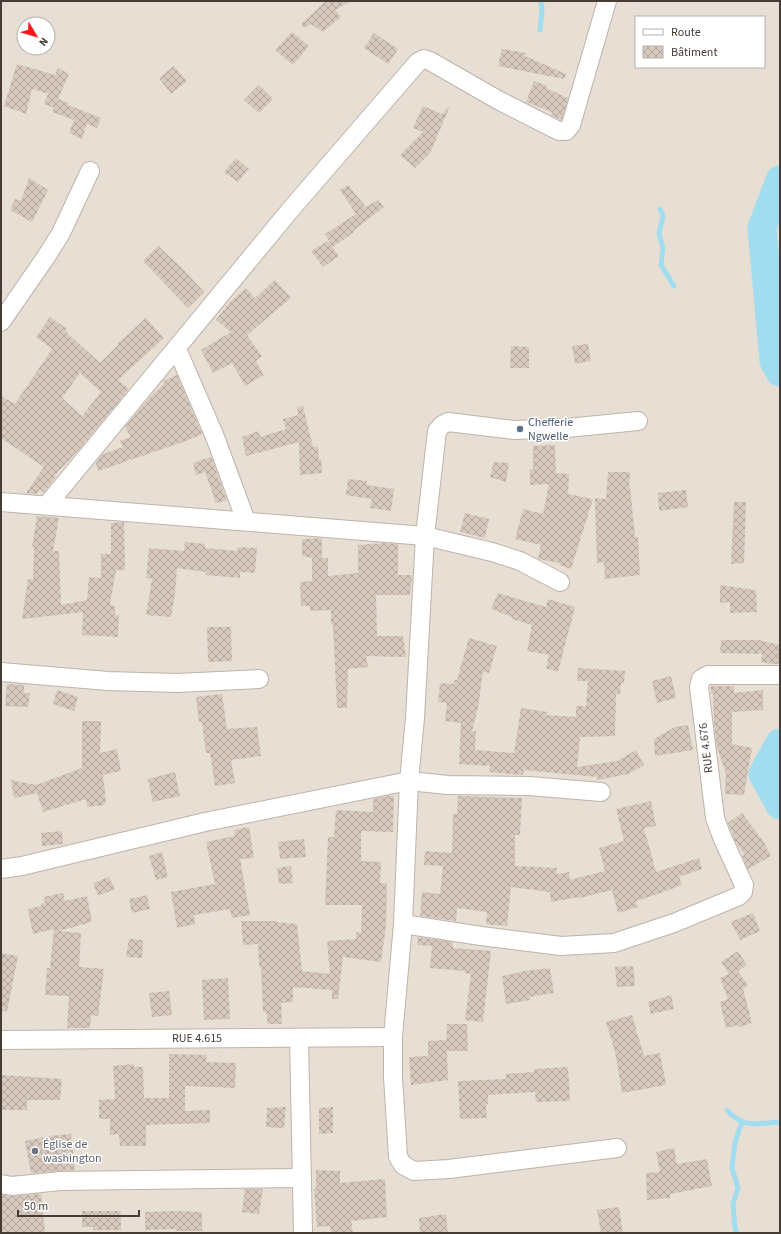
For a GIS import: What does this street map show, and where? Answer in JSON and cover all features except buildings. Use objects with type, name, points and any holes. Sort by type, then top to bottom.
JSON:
[{"type":"street","points":[[47,505],[291,209],[418,62],[424,59],[430,61],[498,100],[559,132],[566,131],[571,124],[607,1]]},
{"type":"street","points":[[1,322],[61,233],[90,171]]},
{"type":"street","points":[[177,349],[215,437],[246,521]]},
{"type":"street","points":[[617,1148],[450,1169],[414,1171],[403,1165],[398,1156],[392,1077],[393,1037],[403,924],[409,781],[415,718],[425,536],[437,431],[442,425],[448,422],[514,430],[531,430],[638,421]]},
{"type":"street","points":[[1,502],[425,536],[492,552],[520,561],[560,582]]},
{"type":"street","points":[[1,672],[108,681],[176,682],[259,680]]},
{"type":"street","name":"RUE 4.676","points":[[403,924],[561,946],[614,943],[674,923],[739,896],[743,892],[744,886],[714,818],[699,687],[701,679],[708,675],[778,675]]},
{"type":"street","points":[[1,869],[22,866],[205,822],[409,781],[448,785],[529,786],[601,792]]},
{"type":"street","name":"RUE 4.615","points":[[1,1040],[393,1037]]},
{"type":"street","points":[[299,1038],[303,1233]]},
{"type":"street","points":[[1,1184],[12,1186],[67,1181],[302,1178]]},
{"type":"shaded area","points":[[1,1],[780,1],[780,1233],[1,1233]]},
{"type":"waterway","points":[[540,30],[542,9],[541,1]]},
{"type":"waterway","points":[[780,180],[762,228],[774,361],[780,372]]},
{"type":"waterway","points":[[660,209],[663,216],[659,233],[663,248],[661,265],[674,286]]},
{"type":"waterway","points":[[780,743],[763,774],[780,805]]},
{"type":"waterway","points":[[727,1110],[738,1120],[750,1124],[780,1123]]},
{"type":"waterway","points":[[737,1233],[735,1228],[733,1204],[738,1188],[732,1168],[735,1142],[742,1122],[740,1121]]},
{"type":"place","name":"Chefferie Ngwelle","points":[[520,429]]},
{"type":"place","name":"Église de washington","points":[[35,1151]]}]
